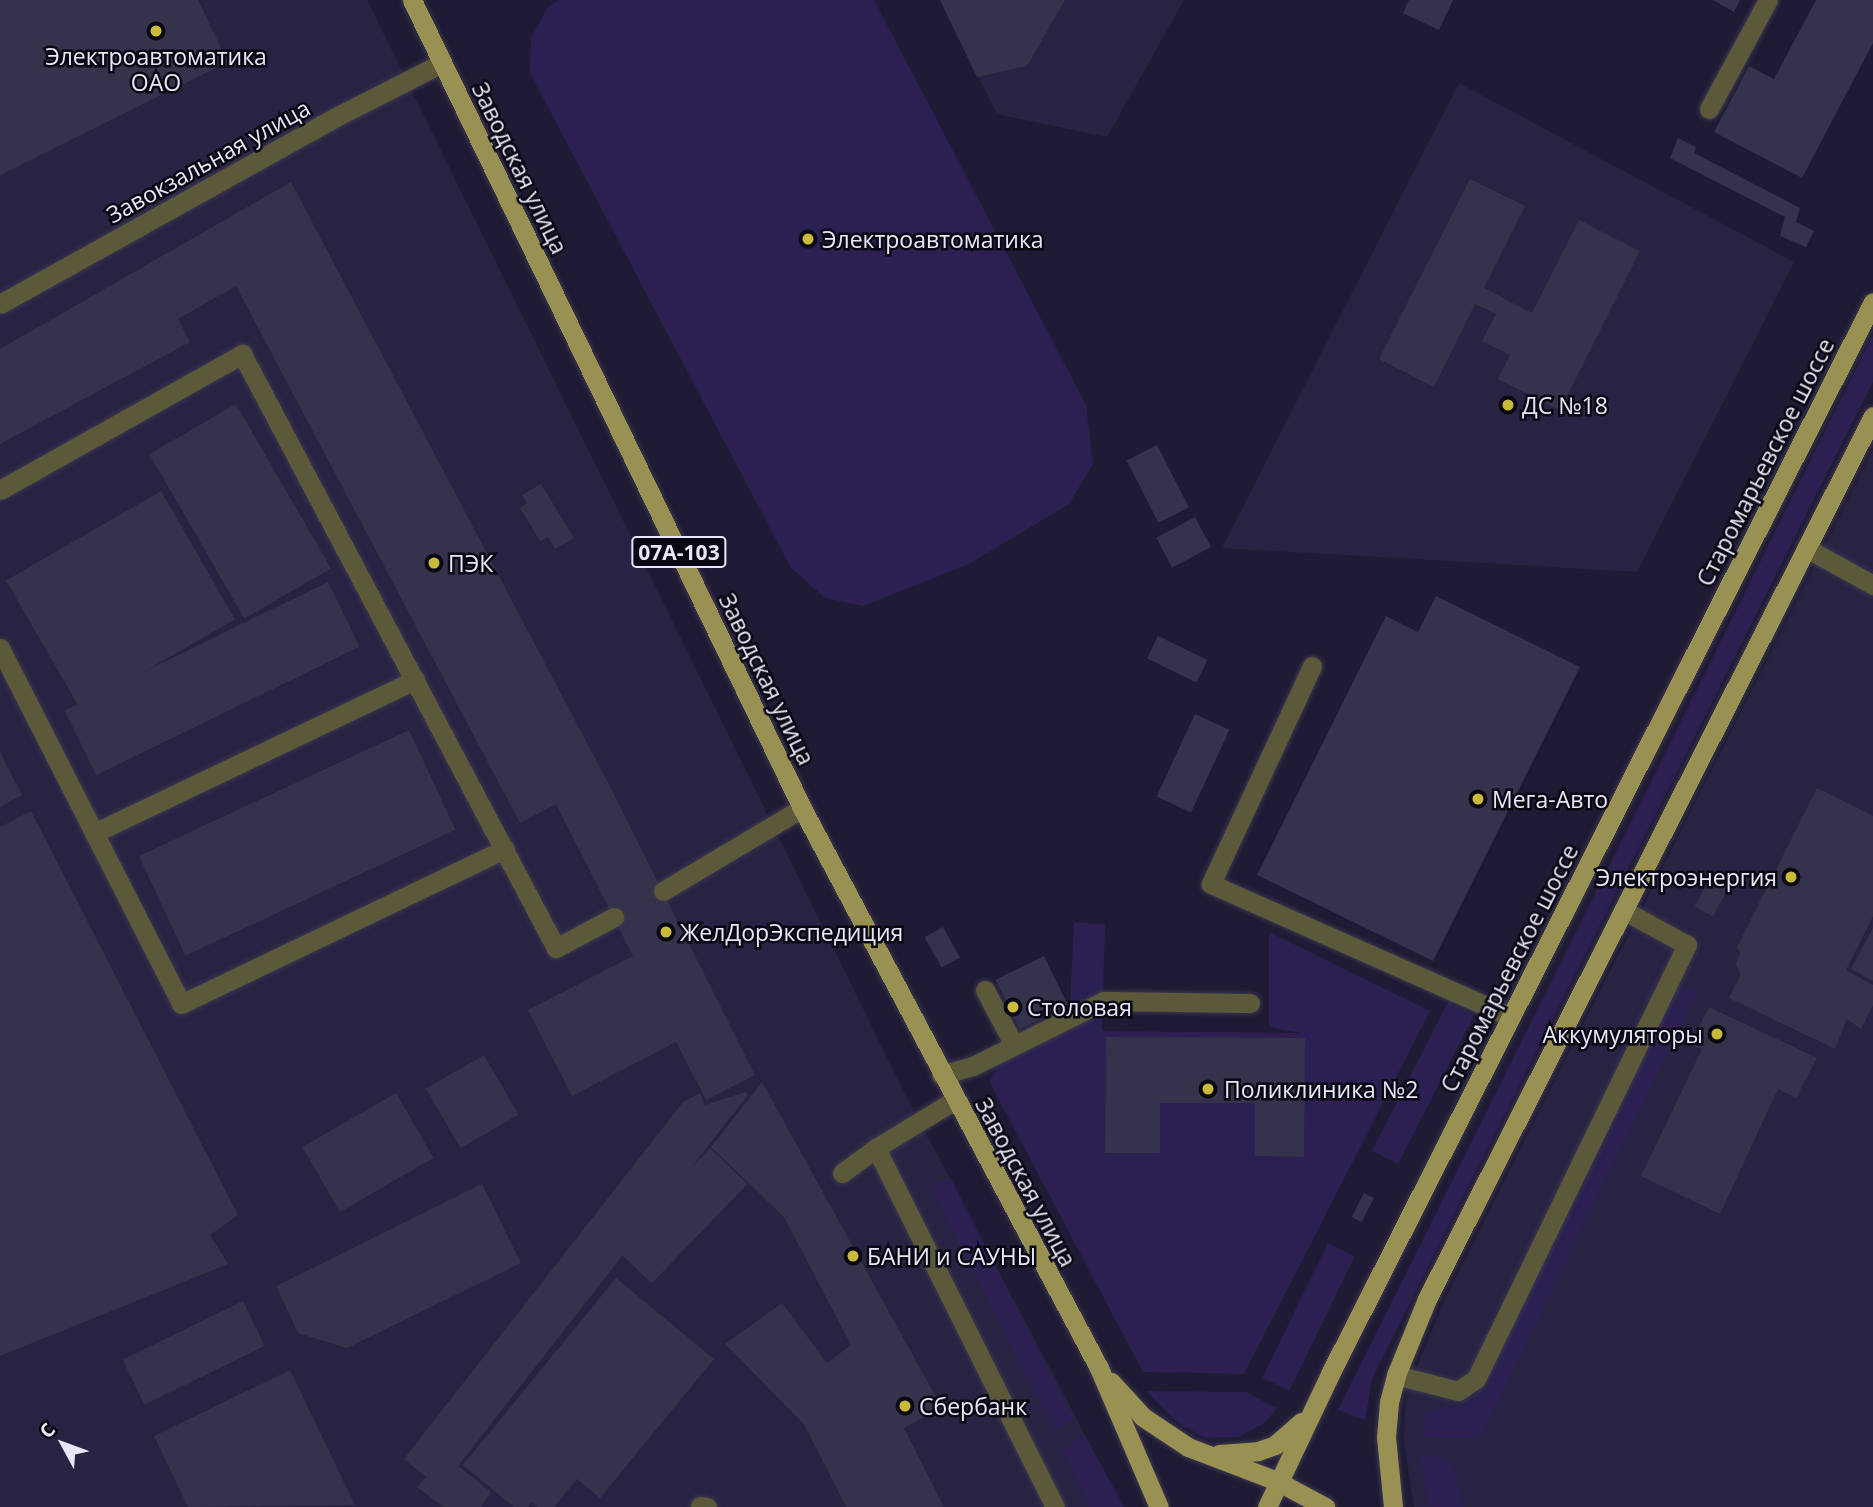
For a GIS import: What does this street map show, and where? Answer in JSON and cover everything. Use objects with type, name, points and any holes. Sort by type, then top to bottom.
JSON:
[{"type":"main road","name":"Заводская улица","points":[[412,0],[802,808],[941,1075],[1099,1368]]},
{"type":"main road","name":"Старомарьевское шоссе","points":[[1266,1507],[1312,1411],[1873,302]]},
{"type":"main road","points":[[1393,1507],[1386,1437],[1389,1402],[1396,1375],[1427,1299],[1873,416]]},
{"type":"main road","points":[[1099,1368],[1143,1417],[1188,1447],[1277,1481],[1325,1507]]},
{"type":"main road","points":[[1099,1368],[1159,1507]]},
{"type":"main road","points":[[1188,1447],[1221,1455],[1258,1451],[1275,1445],[1312,1411]]},
{"type":"street","points":[[1709,109],[1768,0]]},
{"type":"street","name":"Завокзальная улица","points":[[0,304],[338,116],[442,63]]},
{"type":"street","points":[[0,490],[242,354],[556,948],[614,918]]},
{"type":"street","points":[[1806,548],[1873,584]]},
{"type":"street","points":[[0,648],[181,1004],[505,849]]},
{"type":"street","points":[[1312,666],[1211,884],[1511,1017]]},
{"type":"street","points":[[94,833],[415,680]]},
{"type":"street","points":[[663,891],[802,808]]},
{"type":"street","points":[[1396,1375],[1458,1391],[1476,1379],[1687,945],[1623,910]]},
{"type":"street","points":[[985,990],[1014,1045]]},
{"type":"street","points":[[941,1075],[973,1066],[1104,1001],[1251,1003]]},
{"type":"street","points":[[842,1174],[876,1148],[955,1100]]},
{"type":"street","points":[[876,1148],[1055,1507]]},
{"type":"shaded area","points":[[0,0],[367,0],[901,1086],[1123,1507],[0,1507]]},
{"type":"shaded area","name":"Электроавтоматика","points":[[558,0],[874,0],[1086,405],[1093,464],[1069,504],[967,565],[863,606],[825,598],[791,568],[530,73],[531,38],[548,7]]},
{"type":"shaded area","points":[[940,0],[1184,0],[1107,137],[997,114]]},
{"type":"shaded area","name":"ДС №18","points":[[1459,83],[1794,262],[1637,572],[1222,548]]},
{"type":"shaded area","points":[[1873,335],[1873,382],[1372,1379],[1365,1420],[1338,1410]]},
{"type":"shaded area","points":[[1873,450],[1873,1507],[1414,1507],[1403,1435],[1407,1391],[1444,1301]]},
{"type":"shaded area","points":[[1074,922],[1105,924],[1102,1031],[1302,1033],[1269,1027],[1269,932],[1430,1011],[1244,1374],[1143,1372],[989,1081],[1020,1030],[1070,1005]]},
{"type":"shaded area","points":[[1676,984],[1697,992],[1480,1438],[1423,1437],[1426,1411],[1463,1405],[1474,1396],[1482,1383]]},
{"type":"shaded area","points":[[1448,1002],[1474,1015],[1398,1164],[1372,1151]]},
{"type":"shaded area","points":[[950,1177],[1073,1419],[1054,1429],[930,1187]]},
{"type":"shaded area","points":[[1328,1243],[1355,1256],[1289,1391],[1262,1378]]},
{"type":"shaded area","points":[[1146,1391],[1246,1392],[1277,1408],[1265,1423],[1238,1437],[1205,1438],[1178,1423]]},
{"type":"shaded area","points":[[1084,1434],[1124,1507],[1089,1507],[1062,1451]]},
{"type":"shaded area","points":[[1418,1454],[1443,1457],[1452,1462],[1464,1507],[1430,1507]]},
{"type":"building","points":[[0,0],[198,0],[228,62],[0,175]]},
{"type":"building","points":[[940,0],[1065,0],[1027,66],[977,77]]},
{"type":"building","points":[[1409,0],[1453,0],[1439,30],[1403,13]]},
{"type":"building","points":[[1713,0],[1740,0],[1734,12]]},
{"type":"building","points":[[1816,0],[1873,0],[1873,43],[1802,178],[1714,132],[1749,66],[1774,79]]},
{"type":"building","points":[[1678,138],[1696,147],[1694,153],[1800,208],[1796,222],[1814,231],[1806,247],[1780,236],[1785,217],[1670,158]]},
{"type":"building","points":[[1470,179],[1525,206],[1484,288],[1532,313],[1579,220],[1640,251],[1560,410],[1498,379],[1510,355],[1482,341],[1496,314],[1475,304],[1434,387],[1379,359]]},
{"type":"building","points":[[291,182],[606,779],[755,1075],[706,1100],[676,1042],[572,1096],[528,1010],[633,956],[556,804],[520,823],[236,286],[178,319],[190,342],[0,444],[0,349]]},
{"type":"building","points":[[236,404],[331,569],[244,619],[149,454]]},
{"type":"building","points":[[1157,445],[1189,507],[1158,523],[1127,460]]},
{"type":"building","points":[[541,484],[574,538],[555,549],[548,537],[540,541],[520,508],[527,503],[522,495]]},
{"type":"building","points":[[161,491],[235,619],[80,709],[6,580]]},
{"type":"building","points":[[1195,517],[1211,547],[1172,568],[1156,538]]},
{"type":"building","points":[[328,582],[360,647],[96,775],[65,710]]},
{"type":"building","points":[[1436,596],[1580,667],[1433,961],[1257,875],[1386,616],[1418,632]]},
{"type":"building","points":[[1158,636],[1207,660],[1196,683],[1147,658]]},
{"type":"building","points":[[1195,714],[1229,730],[1191,813],[1157,796]]},
{"type":"building","points":[[409,730],[455,830],[185,956],[139,856]]},
{"type":"building","points":[[0,752],[22,795],[0,807]]},
{"type":"building","points":[[1817,788],[1873,816],[1873,916],[1846,970],[1873,985],[1873,1005],[1861,1029],[1847,1019],[1835,1049],[1729,998],[1741,974],[1736,965],[1740,953],[1737,947]]},
{"type":"building","points":[[31,811],[238,1215],[210,1235],[228,1264],[0,1356],[0,827]]},
{"type":"building","points":[[1712,874],[1731,884],[1713,917],[1695,907]]},
{"type":"building","points":[[943,927],[960,958],[942,968],[925,937]]},
{"type":"building","points":[[1873,928],[1873,981],[1851,969]]},
{"type":"building","points":[[1044,956],[1068,1005],[1020,1029],[995,980]]},
{"type":"building","points":[[1709,1007],[1817,1058],[1796,1098],[1778,1089],[1720,1214],[1641,1176],[1702,1049],[1690,1044]]},
{"type":"building","points":[[1106,1037],[1305,1038],[1304,1157],[1255,1156],[1255,1103],[1160,1103],[1160,1153],[1105,1153]]},
{"type":"building","points":[[484,1055],[518,1115],[460,1148],[426,1088]]},
{"type":"building","points":[[762,1082],[942,1408],[904,1428],[944,1507],[846,1507],[804,1424],[725,1344],[782,1303],[827,1363],[851,1345],[784,1217],[711,1147]]},
{"type":"building","points":[[745,1092],[748,1095],[458,1466],[491,1492],[481,1507],[444,1507],[417,1487],[426,1477],[404,1459],[683,1102],[700,1093],[705,1105]]},
{"type":"building","points":[[396,1093],[434,1158],[340,1212],[302,1147]]},
{"type":"building","points":[[710,1148],[747,1184],[652,1283],[614,1247]]},
{"type":"building","points":[[482,1184],[521,1263],[347,1348],[298,1333],[276,1286]]},
{"type":"building","points":[[1364,1193],[1374,1198],[1362,1222],[1352,1217]]},
{"type":"building","points":[[616,1278],[714,1359],[600,1498],[577,1479],[554,1507],[537,1507],[532,1502],[528,1507],[514,1507],[463,1465]]},
{"type":"building","points":[[243,1301],[265,1346],[144,1405],[123,1360]]},
{"type":"building","points":[[290,1370],[355,1505],[188,1507],[154,1436]]},
{"type":"place","name":"Электроавтоматика ОАО","points":[[156,31]]},
{"type":"place","name":"Электроавтоматика","points":[[808,239]]},
{"type":"place","name":"ДС №18","points":[[1508,405]]},
{"type":"place","name":"ПЭК","points":[[434,563]]},
{"type":"place","name":"Мега-Авто","points":[[1478,799]]},
{"type":"place","name":"Электроэнергия","points":[[1791,877]]},
{"type":"place","name":"ЖелДорЭкспедиция","points":[[666,932]]},
{"type":"place","name":"Столовая","points":[[1013,1007]]},
{"type":"place","name":"Аккумуляторы","points":[[1717,1034]]},
{"type":"place","name":"Поликлиника №2","points":[[1208,1089]]},
{"type":"place","name":"БАНИ и САУНЫ","points":[[853,1256]]},
{"type":"place","name":"Сбербанк","points":[[905,1406]]}]
